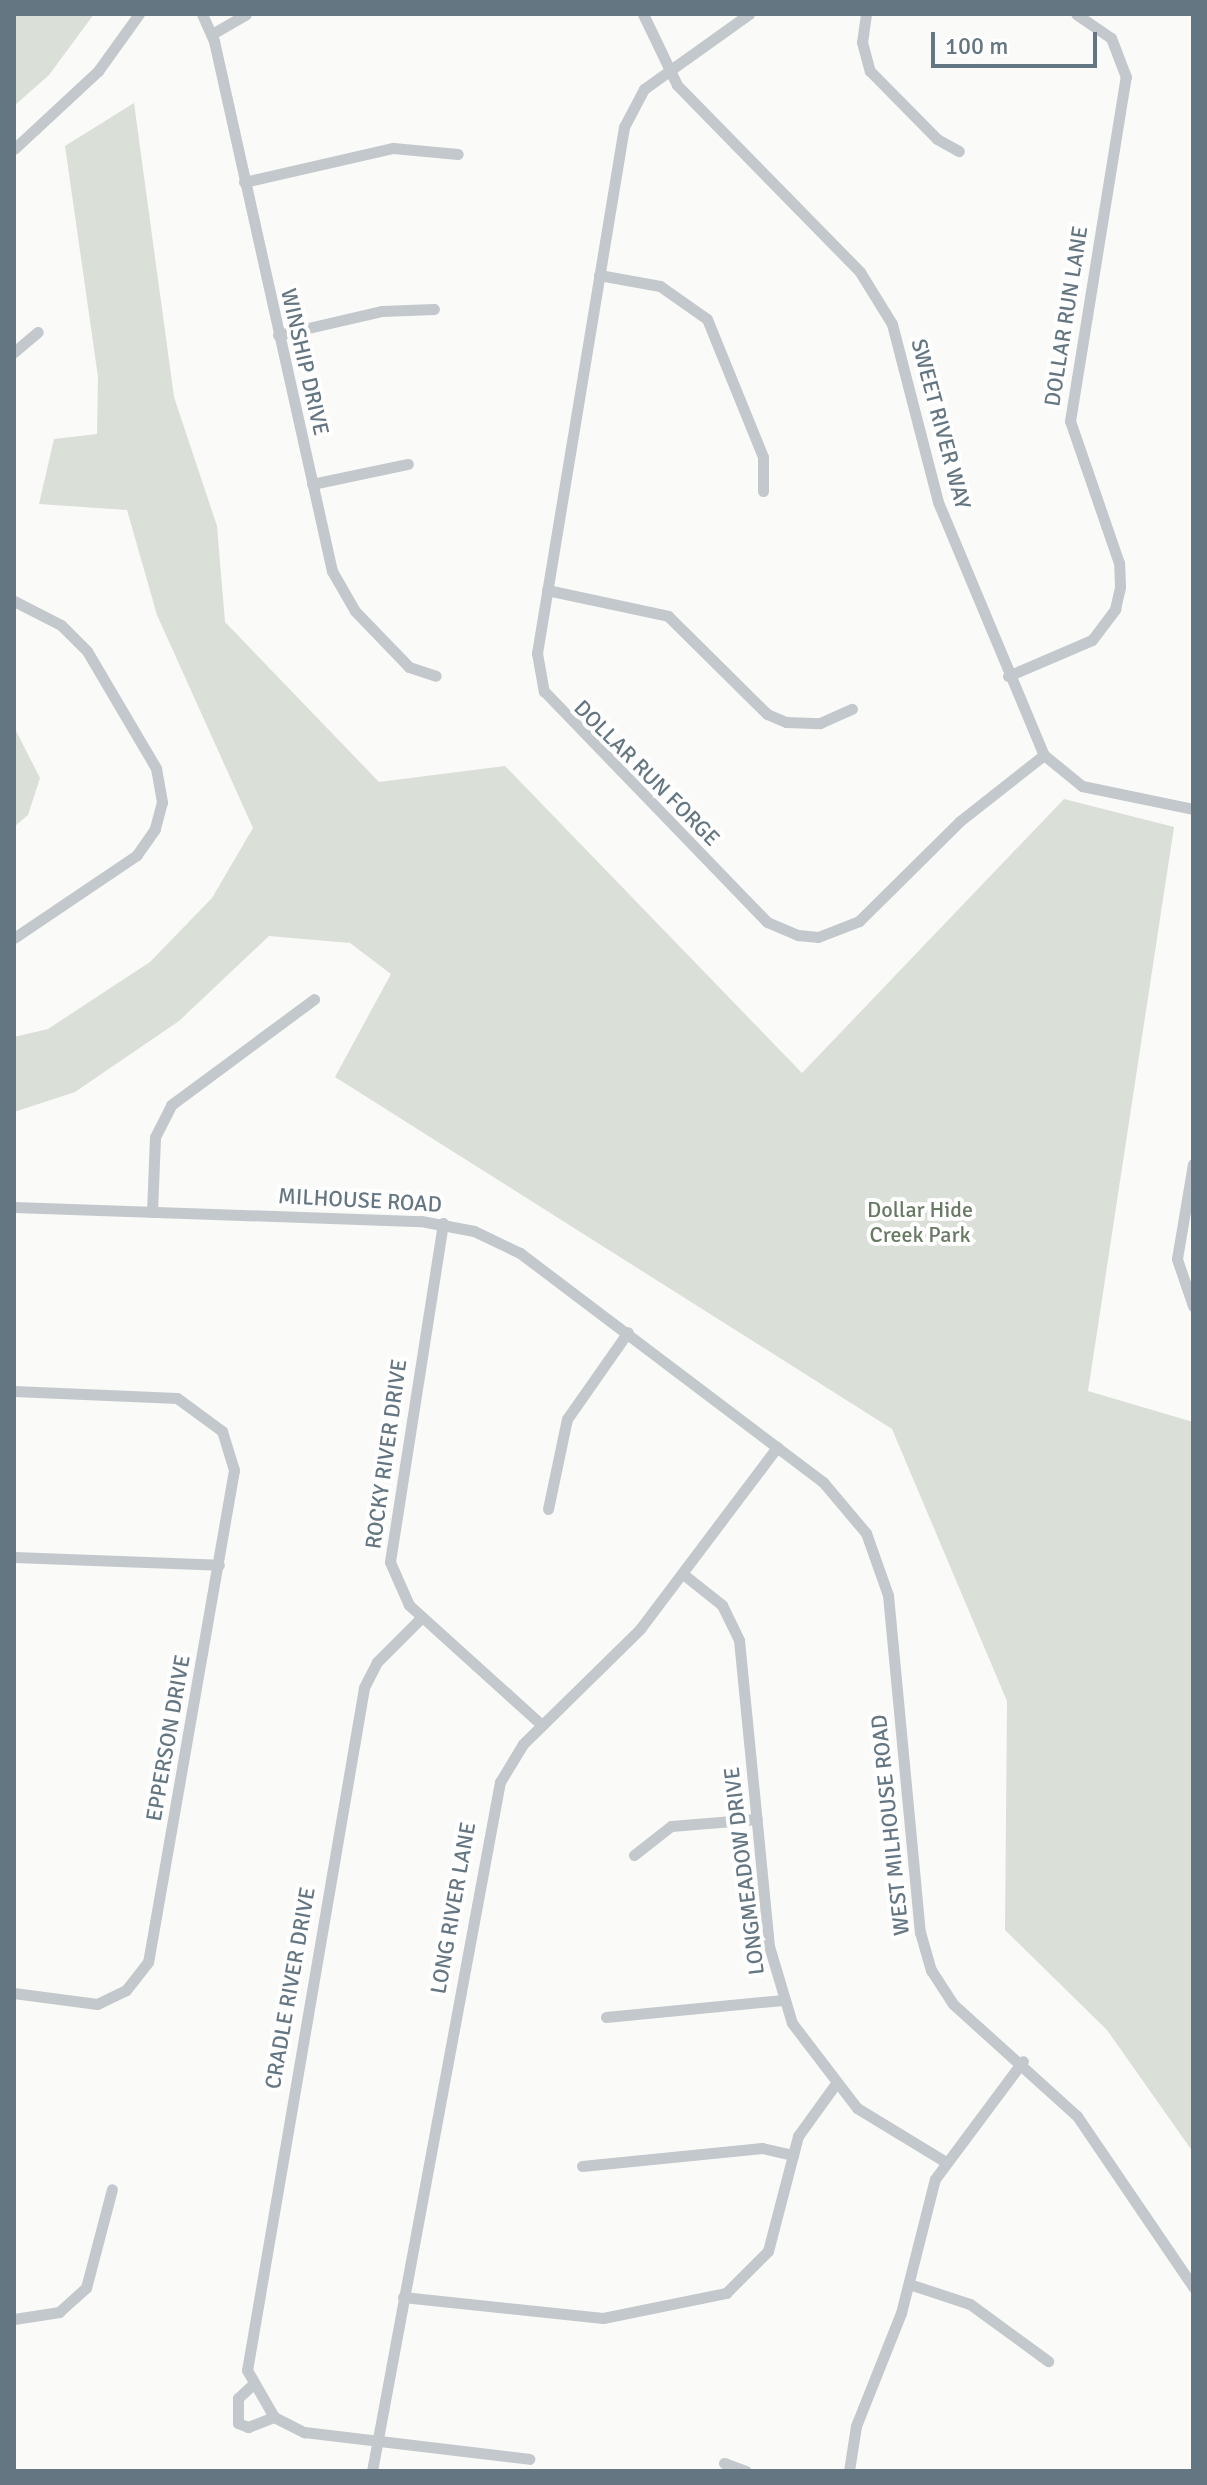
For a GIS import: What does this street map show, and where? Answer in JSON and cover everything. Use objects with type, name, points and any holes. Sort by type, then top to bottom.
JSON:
[{"type":"street","points":[[14,149],[98,71],[139,14]]},
{"type":"street","name":"WINSHIP DRIVE","points":[[202,14],[212,34],[312,484],[345,599],[409,667],[436,676]]},
{"type":"street","points":[[212,34],[246,14]]},
{"type":"street","name":"SWEET RIVER WAY","points":[[643,14],[669,71],[876,294],[905,359],[938,502],[1008,676],[1044,755],[1082,786],[1193,809]]},
{"type":"street","name":"DOLLAR RUN FORGE","points":[[749,14],[644,89],[624,127],[547,590],[537,672],[557,712],[781,930],[818,937],[859,921],[960,821],[1044,755]]},
{"type":"street","points":[[866,14],[862,42],[870,71],[937,139],[959,151]]},
{"type":"street","name":"DOLLAR RUN LANE","points":[[1008,676],[1092,640],[1115,609],[1120,587],[1119,563],[1070,421],[1125,92],[1111,38],[1076,14]]},
{"type":"street","points":[[244,182],[393,148],[458,154]]},
{"type":"street","points":[[599,275],[660,286],[707,319],[763,457],[763,491]]},
{"type":"street","points":[[278,335],[382,311],[434,309]]},
{"type":"street","points":[[14,352],[38,332]]},
{"type":"street","points":[[312,484],[408,464]]},
{"type":"street","points":[[547,590],[668,616],[767,714],[786,722],[820,723],[852,709]]},
{"type":"street","points":[[14,601],[61,625],[87,651],[156,768],[161,807],[137,855],[14,938]]},
{"type":"street","points":[[152,1212],[154,1143],[168,1109],[314,999]]},
{"type":"street","points":[[1193,1164],[1177,1259],[1193,1306]]},
{"type":"street","name":"MILHOUSE ROAD","points":[[14,1207],[443,1223],[508,1245],[628,1332],[777,1447]]},
{"type":"street","name":"ROCKY RIVER DRIVE","points":[[443,1223],[389,1537],[397,1584],[422,1617],[542,1725]]},
{"type":"street","points":[[548,1509],[567,1419],[628,1332]]},
{"type":"street","name":"EPPERSON DRIVE","points":[[14,1391],[174,1397],[213,1419],[232,1454],[219,1565],[146,1966],[126,1990],[97,2004],[14,1993]]},
{"type":"street","name":"LONG RIVER LANE","points":[[372,2471],[493,1804],[510,1762],[542,1725],[640,1629],[777,1447]]},
{"type":"street","name":"WEST MILHOUSE ROAD","points":[[777,1447],[843,1501],[877,1556],[890,1609],[925,1956],[953,2004],[1023,2061],[1077,2116],[1193,2287]]},
{"type":"street","points":[[14,1557],[219,1565]]},
{"type":"street","name":"LONGMEADOW DRIVE","points":[[683,1574],[722,1605],[736,1630],[769,1946],[783,2000],[834,2086],[874,2122],[944,2161]]},
{"type":"street","name":"CRADLE RIVER DRIVE","points":[[274,2417],[248,2427],[238,2423],[238,2398],[251,2386],[247,2347],[362,1696],[377,1662],[422,1617]]},
{"type":"street","points":[[634,1855],[671,1826],[757,1819]]},
{"type":"street","points":[[606,2017],[783,2000]]},
{"type":"street","points":[[849,2471],[860,2415],[909,2284],[944,2161],[1023,2061]]},
{"type":"street","points":[[403,2297],[589,2318],[716,2297],[746,2280],[768,2251],[793,2155],[808,2117],[834,2086]]},
{"type":"street","points":[[582,2166],[762,2148],[793,2155]]},
{"type":"street","points":[[14,2319],[59,2312],[86,2288],[112,2189]]},
{"type":"street","points":[[909,2284],[970,2304],[1048,2361]]},
{"type":"street","points":[[251,2386],[274,2417],[304,2432],[529,2459]]},
{"type":"street","points":[[724,2463],[746,2471]]},
{"type":"green space","points":[[14,14],[94,14],[49,75],[14,106]]},
{"type":"green space","name":"Dollar Hide Creek Park","points":[[134,103],[174,397],[217,526],[225,622],[379,782],[505,766],[802,1073],[1064,799],[1174,827],[1088,1391],[1193,1422],[1193,2152],[1107,2030],[1005,1930],[1007,1701],[892,1429],[335,1077],[391,974],[350,943],[269,936],[179,1021],[75,1092],[14,1112],[14,1037],[48,1029],[150,962],[212,898],[253,828],[157,615],[127,510],[39,504],[54,439],[97,434],[98,377],[65,146]]},
{"type":"green space","points":[[14,727],[40,778],[28,815],[14,827]]}]
